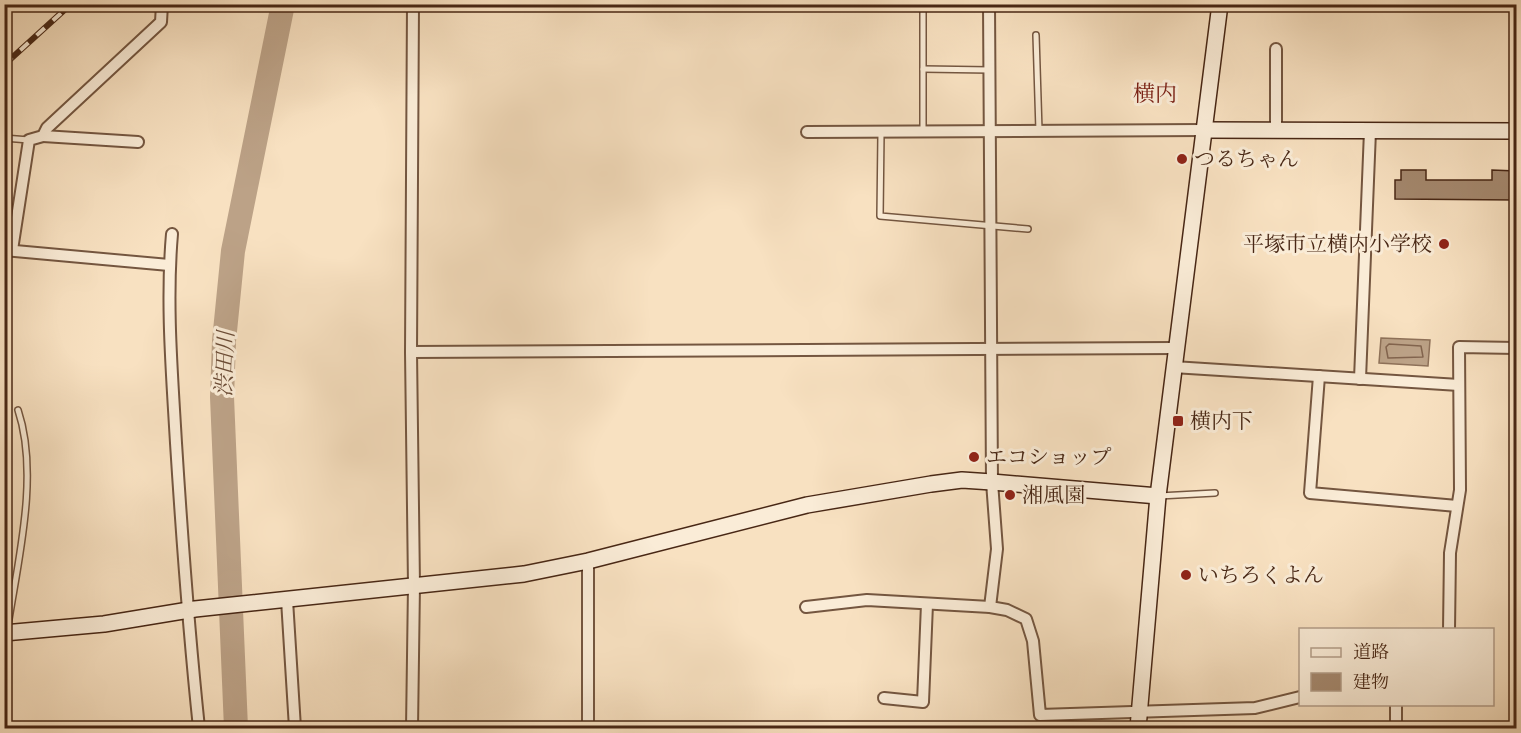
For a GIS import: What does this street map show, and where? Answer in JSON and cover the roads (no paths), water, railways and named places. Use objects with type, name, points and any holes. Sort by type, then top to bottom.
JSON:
[{"type":"street","points":[[43,136],[161,22],[162,4]]},
{"type":"street","points":[[412,729],[414,585],[411,352],[413,4]]},
{"type":"street","points":[[989,4],[990,349],[992,482],[997,549],[990,607]]},
{"type":"street","points":[[1138,729],[1158,496],[1175,348],[1221,4]]},
{"type":"street","points":[[1276,49],[1276,131]]},
{"type":"street","points":[[1360,379],[1370,131]]},
{"type":"street","points":[[807,132],[1516,131]]},
{"type":"street","points":[[138,142],[43,136],[29,140],[8,250],[169,265]]},
{"type":"street","points":[[172,234],[169,265],[171,355],[199,729]]},
{"type":"street","points":[[411,352],[1175,348]]},
{"type":"street","points":[[1449,628],[1450,553],[1460,490],[1459,348],[1516,348]]},
{"type":"street","points":[[1173,367],[1459,385]]},
{"type":"street","points":[[1319,376],[1310,493],[1457,506]]},
{"type":"street","points":[[5,633],[104,624],[191,610],[524,574],[588,561],[829,501],[962,480],[1158,496]]},
{"type":"street","points":[[588,561],[588,729]]},
{"type":"street","points":[[284,600],[295,729]]},
{"type":"street","points":[[806,607],[867,600],[1007,610],[1026,619],[1033,641],[1040,715],[1255,708],[1299,697]]},
{"type":"street","points":[[884,699],[923,702],[927,604]]},
{"type":"street","points":[[1395,706],[1396,729]]},
{"type":"lane","points":[[923,4],[923,132]]},
{"type":"lane","points":[[1036,36],[1039,131]]},
{"type":"lane","points":[[923,69],[990,70]]},
{"type":"lane","points":[[881,133],[880,216],[1028,229]]},
{"type":"lane","points":[[4,138],[29,140]]},
{"type":"lane","points":[[5,633],[26,504],[24,429],[18,410]]},
{"type":"lane","points":[[1158,496],[1215,493]]},
{"type":"water","points":[[1381,338],[1430,340],[1428,366],[1379,363]]},
{"type":"waterway","name":"渋田川","points":[[236,728],[222,397],[224,341],[233,251],[283,4]]},
{"type":"railway","points":[[4,65],[71,4]]},
{"type":"place","name":"つるちゃん","points":[[1182,159]]},
{"type":"place","name":"平塚市立横内小学校","points":[[1444,244]]},
{"type":"place","name":"横内下","points":[[1178,421]]},
{"type":"place","name":"エコショップ","points":[[974,457]]},
{"type":"place","name":"湘風園","points":[[1010,495]]},
{"type":"place","name":"いちろくよん","points":[[1186,575]]},
{"type":"district","name":"横内","points":[[1155,93]]}]
